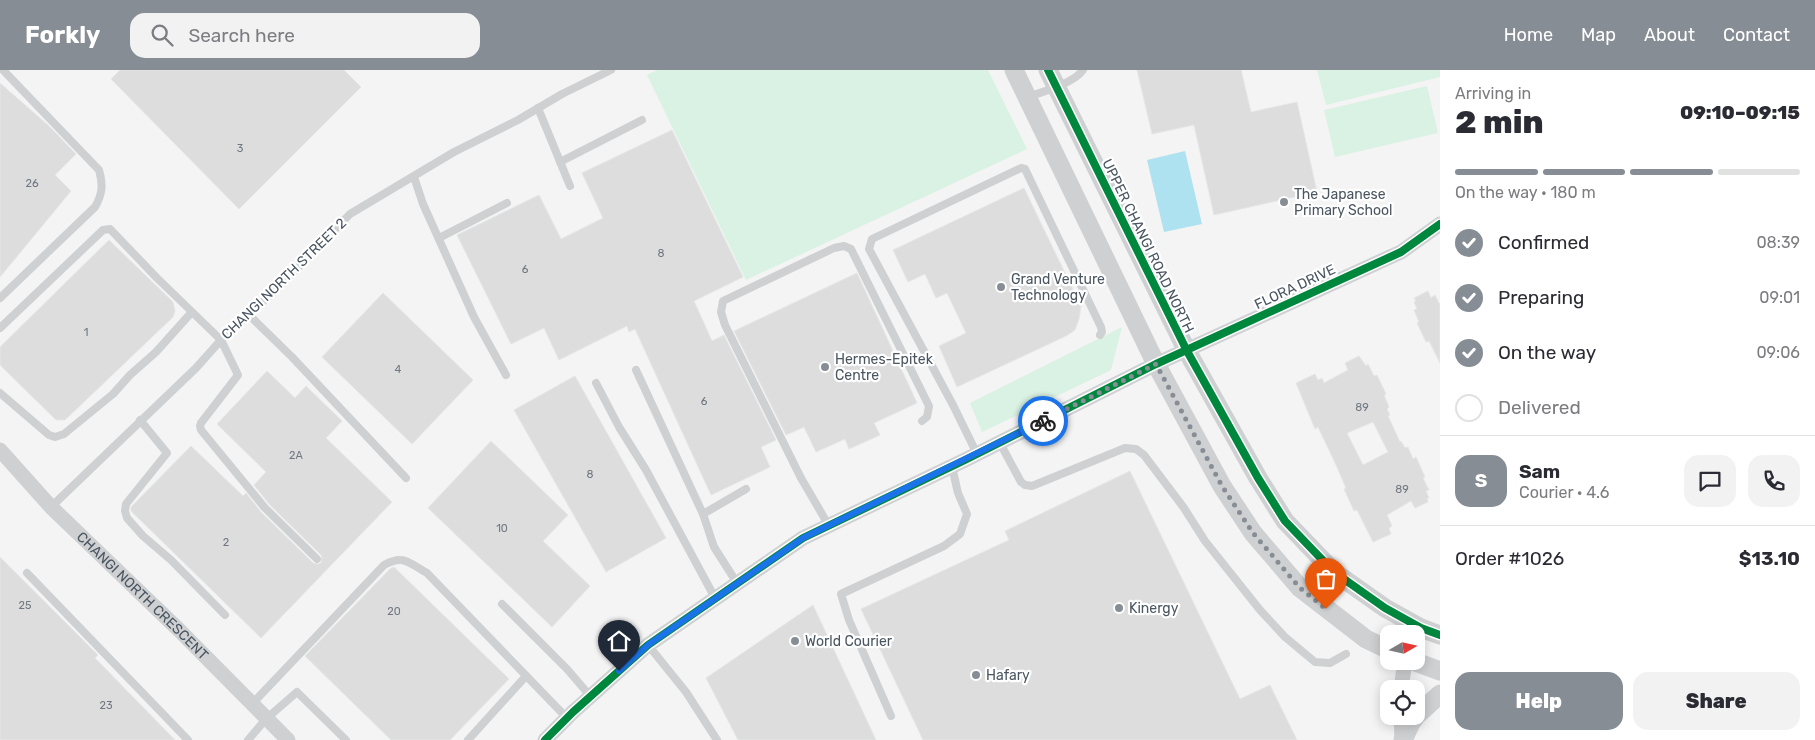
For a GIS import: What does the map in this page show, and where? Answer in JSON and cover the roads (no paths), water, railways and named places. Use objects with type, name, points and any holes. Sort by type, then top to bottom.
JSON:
[{"type":"street","points":[[1014,70],[1156,364],[1222,486],[1253,533],[1300,588],[1366,639],[1380,646]]},
{"type":"street","name":"UPPER CHANGI ROAD NORTH","points":[[1048,70],[1187,351],[1258,478],[1286,521],[1334,572],[1409,625]]},
{"type":"street","name":"FLORA DRIVE","points":[[546,740],[566,718],[648,645],[803,538],[952,467],[1156,364],[1401,252],[1440,224]]},
{"type":"street","name":"CHANGI NORTH CRESCENT","points":[[0,450],[51,507],[179,630],[288,740]]},
{"type":"street","name":"UPPER CHANGI ROAD NORTH","points":[[1425,633],[1440,635]]},
{"type":"street","points":[[1425,665],[1440,670]]},
{"type":"street","points":[[1425,708],[1440,694]]},
{"type":"street","points":[[1401,725],[1402,740]]},
{"type":"street","points":[[1402,740],[1410,725]]},
{"type":"lane","points":[[0,298],[95,206],[101,196],[102,183],[99,170],[3,70]]},
{"type":"lane","points":[[1027,97],[1056,87],[1080,75],[1083,70]]},
{"type":"lane","name":"CHANGI NORTH STREET 2","points":[[51,507],[196,368],[221,340],[277,289],[350,214],[454,152],[609,71]]},
{"type":"lane","points":[[538,108],[570,186]]},
{"type":"lane","points":[[560,162],[642,120]]},
{"type":"lane","points":[[977,454],[949,397],[869,248],[872,239],[1021,168],[1025,170],[1101,327],[1102,332],[1100,335]]},
{"type":"lane","points":[[414,177],[423,204],[474,317],[506,375]]},
{"type":"lane","points":[[439,238],[507,203]]},
{"type":"lane","points":[[0,328],[103,230],[110,229],[221,340],[238,375],[201,423],[201,430],[265,508],[317,559]]},
{"type":"lane","points":[[829,526],[801,478],[725,325],[720,312],[723,301],[834,248],[844,246],[851,249],[929,406],[927,416],[922,421]]},
{"type":"lane","points":[[0,393],[49,435],[55,437],[64,434],[113,394],[130,375],[156,352],[191,312]]},
{"type":"lane","points":[[248,314],[292,357],[406,478]]},
{"type":"lane","points":[[636,370],[703,514],[714,547],[737,583]]},
{"type":"lane","points":[[596,383],[619,427],[646,470],[715,598]]},
{"type":"lane","points":[[140,420],[167,454],[126,504],[127,518],[143,536],[171,560],[225,615]]},
{"type":"lane","points":[[1000,443],[1021,482],[1032,486],[1125,448],[1136,449],[1144,455],[1184,508],[1205,541],[1260,610],[1285,637],[1315,662],[1330,664],[1346,654]]},
{"type":"lane","points":[[891,716],[849,620],[841,594],[944,546],[960,534],[967,514],[958,493],[952,467]]},
{"type":"lane","points":[[703,514],[746,489]]},
{"type":"lane","points":[[252,705],[384,565],[393,560],[402,559],[427,573],[566,718]]},
{"type":"lane","points":[[27,573],[188,740]]},
{"type":"lane","points":[[502,604],[567,669],[591,696]]},
{"type":"lane","points":[[648,645],[686,692],[718,740]]},
{"type":"lane","points":[[468,740],[526,676]]},
{"type":"lane","points":[[248,740],[266,719],[297,692],[346,740]]},
{"type":"water","points":[[1185,151],[1202,224],[1164,232],[1147,160]]},
{"type":"place","name":"The Japanese Primary School","points":[[1284,202]]},
{"type":"place","name":"Grand Venture Technology","points":[[1001,287]]},
{"type":"place","name":"Hermes-Epitek Centre","points":[[825,367]]},
{"type":"place","name":"Kinergy","points":[[1119,608]]},
{"type":"place","name":"World Courier","points":[[795,641]]},
{"type":"place","name":"Hafary","points":[[976,675]]}]
